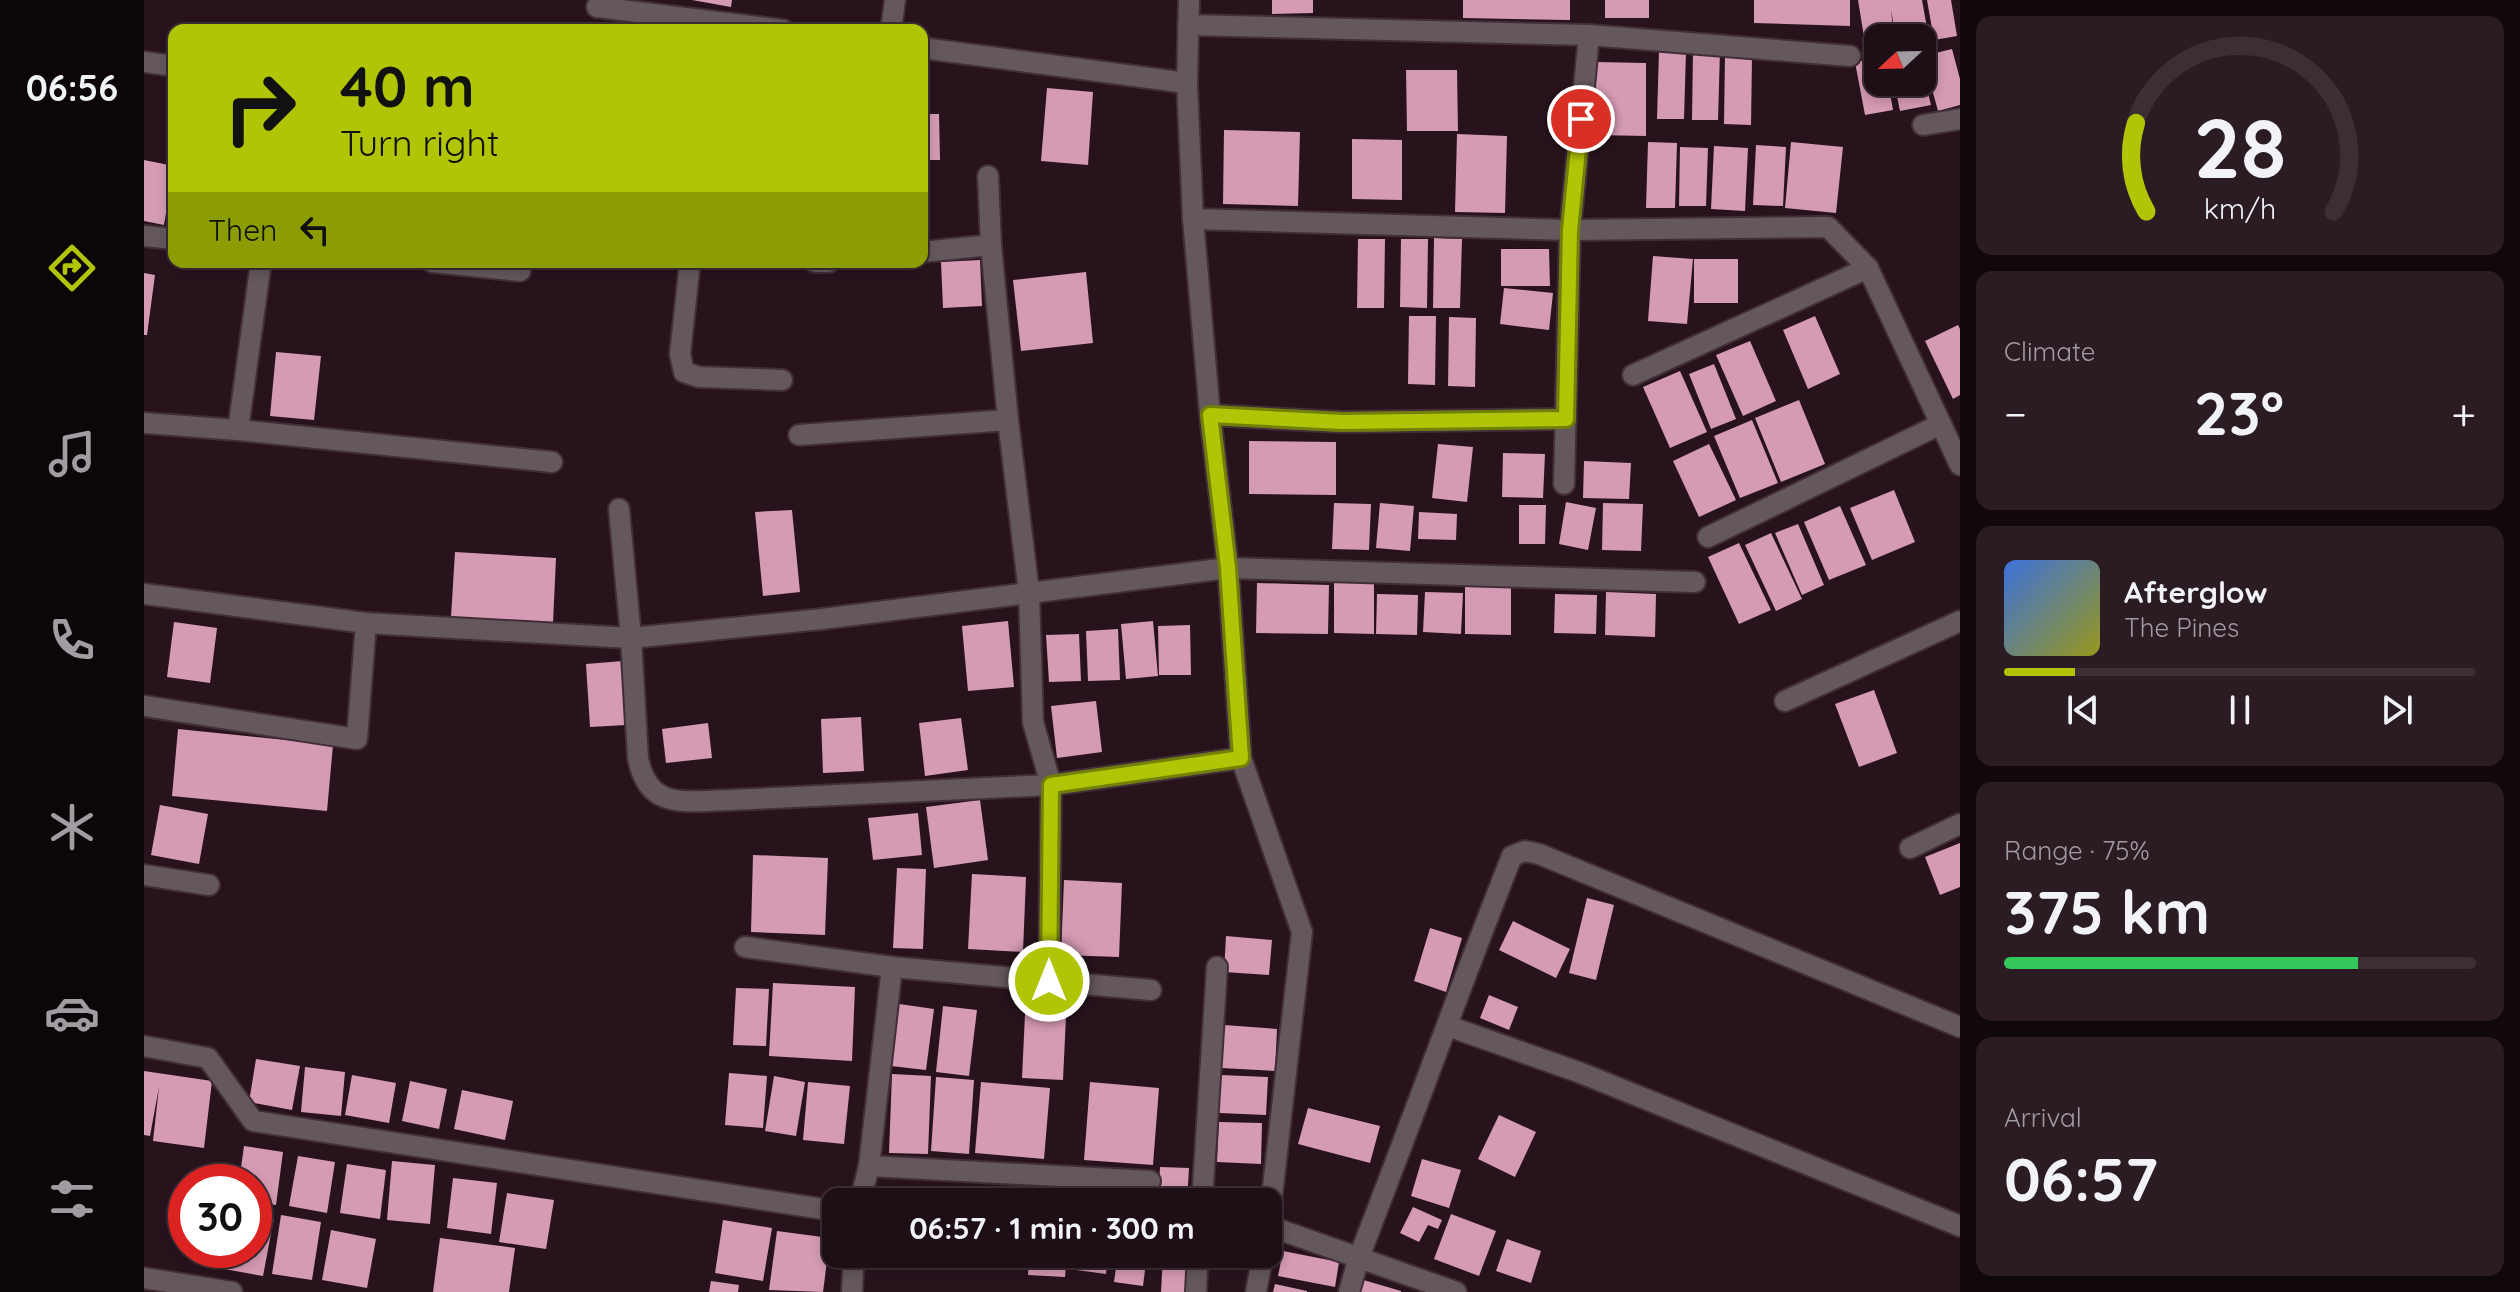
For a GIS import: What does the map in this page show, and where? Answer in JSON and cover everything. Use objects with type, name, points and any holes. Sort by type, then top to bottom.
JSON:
[{"type":"street","points":[[892,24],[895,0]]},
{"type":"street","points":[[1189,0],[1187,83],[1193,219],[1210,415],[1228,568],[1241,758],[1302,932],[1273,1188]]},
{"type":"street","points":[[597,7],[703,24]]},
{"type":"street","points":[[1188,25],[1589,35],[1850,56]]},
{"type":"street","points":[[1564,484],[1570,230],[1589,35]]},
{"type":"street","points":[[928,49],[1187,83]]},
{"type":"street","points":[[144,62],[168,65]]},
{"type":"street","points":[[1923,125],[1960,119]]},
{"type":"street","points":[[988,176],[991,245],[1008,420],[1029,593],[1033,722],[1051,785],[1049,981]]},
{"type":"street","points":[[1193,219],[1570,230],[1828,227],[1868,268],[1960,465]]},
{"type":"street","points":[[144,236],[168,238]]},
{"type":"street","points":[[928,251],[991,245]]},
{"type":"street","points":[[238,430],[260,268]]},
{"type":"street","points":[[491,268],[520,271]]},
{"type":"street","points":[[689,268],[680,354],[684,372],[699,377],[782,380]]},
{"type":"street","points":[[1633,375],[1868,268]]},
{"type":"street","points":[[1210,415],[1342,422],[1566,419]]},
{"type":"street","points":[[799,435],[1008,420]]},
{"type":"street","points":[[144,423],[552,462]]},
{"type":"street","points":[[1708,537],[1941,424]]},
{"type":"street","points":[[619,509],[641,775],[649,789],[661,797],[690,801],[730,800],[1051,785],[1241,758]]},
{"type":"street","points":[[144,594],[366,623],[631,638],[822,619],[1228,568],[1695,582]]},
{"type":"street","points":[[1785,701],[1960,621]]},
{"type":"street","points":[[144,706],[357,739],[366,623]]},
{"type":"street","points":[[1910,848],[1960,824]]},
{"type":"street","points":[[1349,1292],[1359,1257],[1448,1026],[1469,962],[1512,856],[1525,851],[1539,854],[1960,1027]]},
{"type":"street","points":[[144,875],[209,885]]},
{"type":"street","points":[[745,947],[892,967],[1151,990]]},
{"type":"street","points":[[864,1188],[869,1166],[892,967]]},
{"type":"street","points":[[1203,1188],[1217,967]]},
{"type":"street","points":[[1448,1026],[1581,1073],[1960,1226]]},
{"type":"street","points":[[144,1046],[208,1058],[253,1121],[822,1209]]},
{"type":"street","points":[[869,1166],[1150,1181]]},
{"type":"street","points":[[1282,1232],[1456,1292]]},
{"type":"street","points":[[852,1292],[853,1268]]},
{"type":"street","points":[[1196,1292],[1197,1268]]},
{"type":"street","points":[[1256,1292],[1260,1268]]},
{"type":"street","points":[[144,1278],[232,1292]]},
{"type":"building","points":[[692,0],[732,0],[731,7]]},
{"type":"building","points":[[1272,0],[1313,0],[1313,13],[1272,14]]},
{"type":"building","points":[[1463,0],[1570,0],[1570,20],[1463,18]]},
{"type":"building","points":[[1605,0],[1649,0],[1649,18],[1605,18]]},
{"type":"building","points":[[1754,0],[1850,0],[1850,26],[1754,23]]},
{"type":"building","points":[[1858,0],[1922,0],[1926,24],[1894,24],[1891,10],[1892,24],[1864,24],[1864,37]]},
{"type":"building","points":[[1927,0],[1951,0],[1957,36],[1936,40],[1936,24],[1931,24]]},
{"type":"building","points":[[1952,49],[1960,79],[1960,105],[1938,111],[1934,96],[1936,53]]},
{"type":"building","points":[[1659,50],[1686,51],[1684,119],[1657,119]]},
{"type":"building","points":[[1693,51],[1720,51],[1718,120],[1692,120]]},
{"type":"building","points":[[1725,55],[1752,56],[1751,125],[1724,124]]},
{"type":"building","points":[[1864,60],[1864,96],[1890,96],[1893,110],[1865,115],[1855,62]]},
{"type":"building","points":[[1595,62],[1646,63],[1646,136],[1594,135]]},
{"type":"building","points":[[1406,70],[1457,70],[1458,131],[1407,131]]},
{"type":"building","points":[[1047,88],[1093,92],[1088,165],[1041,161]]},
{"type":"building","points":[[1897,96],[1929,96],[1931,105],[1900,111]]},
{"type":"building","points":[[928,114],[939,114],[940,160],[928,160]]},
{"type":"building","points":[[1224,130],[1300,132],[1298,206],[1223,204]]},
{"type":"building","points":[[1457,134],[1507,136],[1505,213],[1455,212]]},
{"type":"building","points":[[1352,139],[1402,140],[1402,200],[1352,199]]},
{"type":"building","points":[[1648,142],[1677,143],[1675,208],[1646,208]]},
{"type":"building","points":[[1791,142],[1843,147],[1836,213],[1785,208]]},
{"type":"building","points":[[1756,145],[1786,147],[1783,206],[1753,205]]},
{"type":"building","points":[[1714,146],[1748,148],[1745,211],[1711,209]]},
{"type":"building","points":[[1680,147],[1708,148],[1706,206],[1679,206]]},
{"type":"building","points":[[144,160],[168,165],[168,201],[164,225],[144,221]]},
{"type":"building","points":[[1434,238],[1462,239],[1460,308],[1433,308]]},
{"type":"building","points":[[1358,239],[1385,239],[1384,308],[1357,308]]},
{"type":"building","points":[[1401,239],[1428,239],[1427,308],[1400,307]]},
{"type":"building","points":[[1501,249],[1549,249],[1550,286],[1501,286]]},
{"type":"building","points":[[1653,256],[1693,259],[1687,324],[1648,321]]},
{"type":"building","points":[[1694,259],[1738,259],[1738,303],[1694,303]]},
{"type":"building","points":[[980,260],[982,306],[943,308],[941,262]]},
{"type":"building","points":[[1086,272],[1093,343],[1021,351],[1013,280]]},
{"type":"building","points":[[144,273],[155,275],[147,335],[144,335]]},
{"type":"building","points":[[1504,288],[1553,293],[1549,330],[1500,324]]},
{"type":"building","points":[[1409,316],[1436,316],[1435,385],[1408,384]]},
{"type":"building","points":[[1815,316],[1840,374],[1808,389],[1783,330]]},
{"type":"building","points":[[1449,317],[1476,318],[1475,387],[1448,386]]},
{"type":"building","points":[[1958,325],[1960,395],[1953,399],[1925,341]]},
{"type":"building","points":[[1750,341],[1776,401],[1743,416],[1716,355]]},
{"type":"building","points":[[276,352],[321,356],[314,420],[270,416]]},
{"type":"building","points":[[1714,364],[1736,419],[1711,429],[1689,374]]},
{"type":"building","points":[[1680,371],[1707,432],[1670,448],[1643,387]]},
{"type":"building","points":[[1799,400],[1825,464],[1781,482],[1755,418]]},
{"type":"building","points":[[1752,420],[1778,483],[1740,498],[1714,436]]},
{"type":"building","points":[[1249,441],[1336,442],[1336,495],[1249,494]]},
{"type":"building","points":[[1438,444],[1473,447],[1467,502],[1432,498]]},
{"type":"building","points":[[1709,444],[1736,500],[1699,517],[1673,461]]},
{"type":"building","points":[[1503,453],[1545,454],[1543,498],[1502,497]]},
{"type":"building","points":[[1584,461],[1631,463],[1629,499],[1583,498]]},
{"type":"building","points":[[1894,490],[1915,542],[1872,560],[1850,508]]},
{"type":"building","points":[[1566,502],[1596,508],[1588,550],[1559,544]]},
{"type":"building","points":[[1334,503],[1371,504],[1369,550],[1332,549]]},
{"type":"building","points":[[1380,503],[1414,506],[1410,551],[1376,548]]},
{"type":"building","points":[[1603,503],[1643,504],[1641,551],[1602,550]]},
{"type":"building","points":[[1519,505],[1546,505],[1545,544],[1519,544]]},
{"type":"building","points":[[1840,506],[1866,565],[1829,580],[1804,522]]},
{"type":"building","points":[[792,510],[800,592],[763,596],[755,512]]},
{"type":"building","points":[[1419,512],[1457,514],[1456,540],[1418,539]]},
{"type":"building","points":[[1798,524],[1824,585],[1802,595],[1775,533]]},
{"type":"building","points":[[1771,533],[1802,599],[1776,611],[1745,545]]},
{"type":"building","points":[[1739,543],[1771,610],[1739,624],[1708,557]]},
{"type":"building","points":[[455,552],[556,558],[553,623],[451,617]]},
{"type":"building","points":[[1334,582],[1374,583],[1374,634],[1334,633]]},
{"type":"building","points":[[1257,583],[1329,585],[1328,634],[1256,633]]},
{"type":"building","points":[[1465,583],[1511,583],[1511,635],[1465,634]]},
{"type":"building","points":[[1425,592],[1463,593],[1461,634],[1423,632]]},
{"type":"building","points":[[1606,592],[1656,594],[1655,637],[1605,635]]},
{"type":"building","points":[[1377,594],[1418,595],[1417,635],[1376,634]]},
{"type":"building","points":[[1555,594],[1597,595],[1596,634],[1554,633]]},
{"type":"building","points":[[1008,621],[1014,687],[968,691],[962,626]]},
{"type":"building","points":[[1153,621],[1158,676],[1126,679],[1121,624]]},
{"type":"building","points":[[174,622],[217,628],[210,683],[167,677]]},
{"type":"building","points":[[1190,625],[1191,675],[1159,675],[1158,626]]},
{"type":"building","points":[[1118,629],[1120,680],[1088,681],[1086,631]]},
{"type":"building","points":[[1079,634],[1081,681],[1049,682],[1046,635]]},
{"type":"building","points":[[623,661],[626,725],[590,727],[586,664]]},
{"type":"building","points":[[1874,690],[1897,753],[1859,767],[1835,704]]},
{"type":"building","points":[[1096,701],[1102,752],[1057,758],[1051,706]]},
{"type":"building","points":[[861,717],[864,771],[823,773],[821,719]]},
{"type":"building","points":[[961,718],[968,770],[925,776],[919,723]]},
{"type":"building","points":[[708,723],[712,758],[666,763],[662,729]]},
{"type":"building","points":[[178,729],[333,745],[327,811],[172,796]]},
{"type":"building","points":[[980,800],[988,860],[934,868],[926,807]]},
{"type":"building","points":[[160,805],[208,814],[199,864],[151,855]]},
{"type":"building","points":[[918,813],[922,855],[873,860],[868,818]]},
{"type":"building","points":[[1960,843],[1960,887],[1940,895],[1925,857]]},
{"type":"building","points":[[753,855],[828,858],[825,935],[751,932]]},
{"type":"building","points":[[897,868],[926,869],[923,949],[893,948]]},
{"type":"building","points":[[972,874],[1026,877],[1023,952],[968,949]]},
{"type":"building","points":[[1064,880],[1122,883],[1119,957],[1061,955]]},
{"type":"building","points":[[1587,898],[1614,905],[1596,980],[1569,973]]},
{"type":"building","points":[[1513,921],[1570,949],[1556,978],[1499,950]]},
{"type":"building","points":[[1430,928],[1462,938],[1446,992],[1414,981]]},
{"type":"building","points":[[1226,936],[1272,940],[1269,975],[1224,972]]},
{"type":"building","points":[[773,983],[855,987],[852,1061],[769,1056]]},
{"type":"building","points":[[736,988],[769,989],[766,1046],[733,1045]]},
{"type":"building","points":[[1026,993],[1067,995],[1063,1080],[1022,1078]]},
{"type":"building","points":[[1489,995],[1518,1007],[1509,1030],[1480,1018]]},
{"type":"building","points":[[899,1004],[934,1009],[926,1070],[891,1066]]},
{"type":"building","points":[[943,1006],[977,1010],[969,1076],[936,1072]]},
{"type":"building","points":[[1224,1025],[1277,1029],[1275,1071],[1221,1068]]},
{"type":"building","points":[[256,1059],[300,1066],[292,1110],[249,1102]]},
{"type":"building","points":[[305,1067],[345,1072],[341,1116],[301,1112]]},
{"type":"building","points":[[144,1071],[212,1081],[204,1148],[153,1141],[159,1087],[150,1136],[144,1135]]},
{"type":"building","points":[[729,1073],[767,1076],[763,1128],[725,1125]]},
{"type":"building","points":[[892,1074],[931,1076],[928,1154],[889,1153]]},
{"type":"building","points":[[352,1075],[396,1083],[389,1123],[345,1115]]},
{"type":"building","points":[[1220,1075],[1268,1077],[1266,1115],[1219,1113]]},
{"type":"building","points":[[774,1076],[805,1082],[796,1136],[765,1131]]},
{"type":"building","points":[[936,1077],[974,1080],[969,1154],[931,1151]]},
{"type":"building","points":[[410,1081],[447,1089],[439,1129],[402,1121]]},
{"type":"building","points":[[808,1082],[850,1086],[844,1144],[803,1140]]},
{"type":"building","points":[[981,1082],[1050,1088],[1044,1159],[975,1153]]},
{"type":"building","points":[[1090,1082],[1159,1088],[1153,1165],[1084,1160]]},
{"type":"building","points":[[462,1090],[513,1101],[505,1140],[454,1129]]},
{"type":"building","points":[[1308,1108],[1380,1126],[1370,1163],[1298,1144]]},
{"type":"building","points":[[1499,1115],[1536,1132],[1515,1177],[1478,1159]]},
{"type":"building","points":[[1219,1122],[1262,1123],[1261,1164],[1217,1162]]},
{"type":"building","points":[[244,1146],[283,1152],[276,1205],[272,1204],[272,1164],[242,1164]]},
{"type":"building","points":[[298,1156],[335,1162],[327,1213],[289,1206]]},
{"type":"building","points":[[1422,1159],[1461,1170],[1449,1208],[1411,1196]]},
{"type":"building","points":[[392,1161],[435,1165],[430,1224],[387,1220]]},
{"type":"building","points":[[347,1164],[386,1170],[380,1219],[340,1213]]},
{"type":"building","points":[[1160,1167],[1189,1168],[1188,1188],[1159,1188]]},
{"type":"building","points":[[453,1178],[497,1183],[491,1234],[447,1228]]},
{"type":"building","points":[[507,1193],[554,1200],[546,1249],[499,1242]]},
{"type":"building","points":[[1413,1207],[1442,1220],[1438,1229],[1428,1225],[1419,1242],[1400,1233]]},
{"type":"building","points":[[1451,1214],[1496,1231],[1479,1276],[1434,1259]]},
{"type":"building","points":[[281,1215],[321,1222],[312,1280],[272,1274]]},
{"type":"building","points":[[723,1220],[772,1228],[763,1281],[715,1273]]},
{"type":"building","points":[[331,1230],[376,1239],[367,1288],[322,1280]]},
{"type":"building","points":[[777,1231],[822,1237],[822,1268],[826,1268],[823,1292],[769,1290]]},
{"type":"building","points":[[440,1238],[515,1248],[509,1292],[433,1292]]},
{"type":"building","points":[[1507,1239],[1541,1251],[1531,1283],[1496,1271]]},
{"type":"building","points":[[1283,1251],[1339,1262],[1335,1287],[1278,1276]]},
{"type":"building","points":[[224,1268],[265,1268],[263,1276]]},
{"type":"building","points":[[1028,1268],[1066,1268],[1065,1277],[1028,1275]]},
{"type":"building","points":[[1069,1268],[1107,1268],[1106,1274]]},
{"type":"building","points":[[1116,1268],[1145,1268],[1143,1286],[1114,1282]]},
{"type":"building","points":[[1162,1268],[1187,1268],[1186,1292],[1161,1292]]},
{"type":"building","points":[[1360,1279],[1401,1291],[1401,1292],[1356,1292]]},
{"type":"building","points":[[711,1281],[739,1285],[738,1292],[709,1292]]},
{"type":"building","points":[[1275,1284],[1307,1291],[1307,1292],[1273,1292]]},
{"type":"route","points":[[1049,981],[1051,785],[1241,758],[1228,568],[1210,415],[1342,422],[1566,419],[1570,230],[1581,119]]}]
